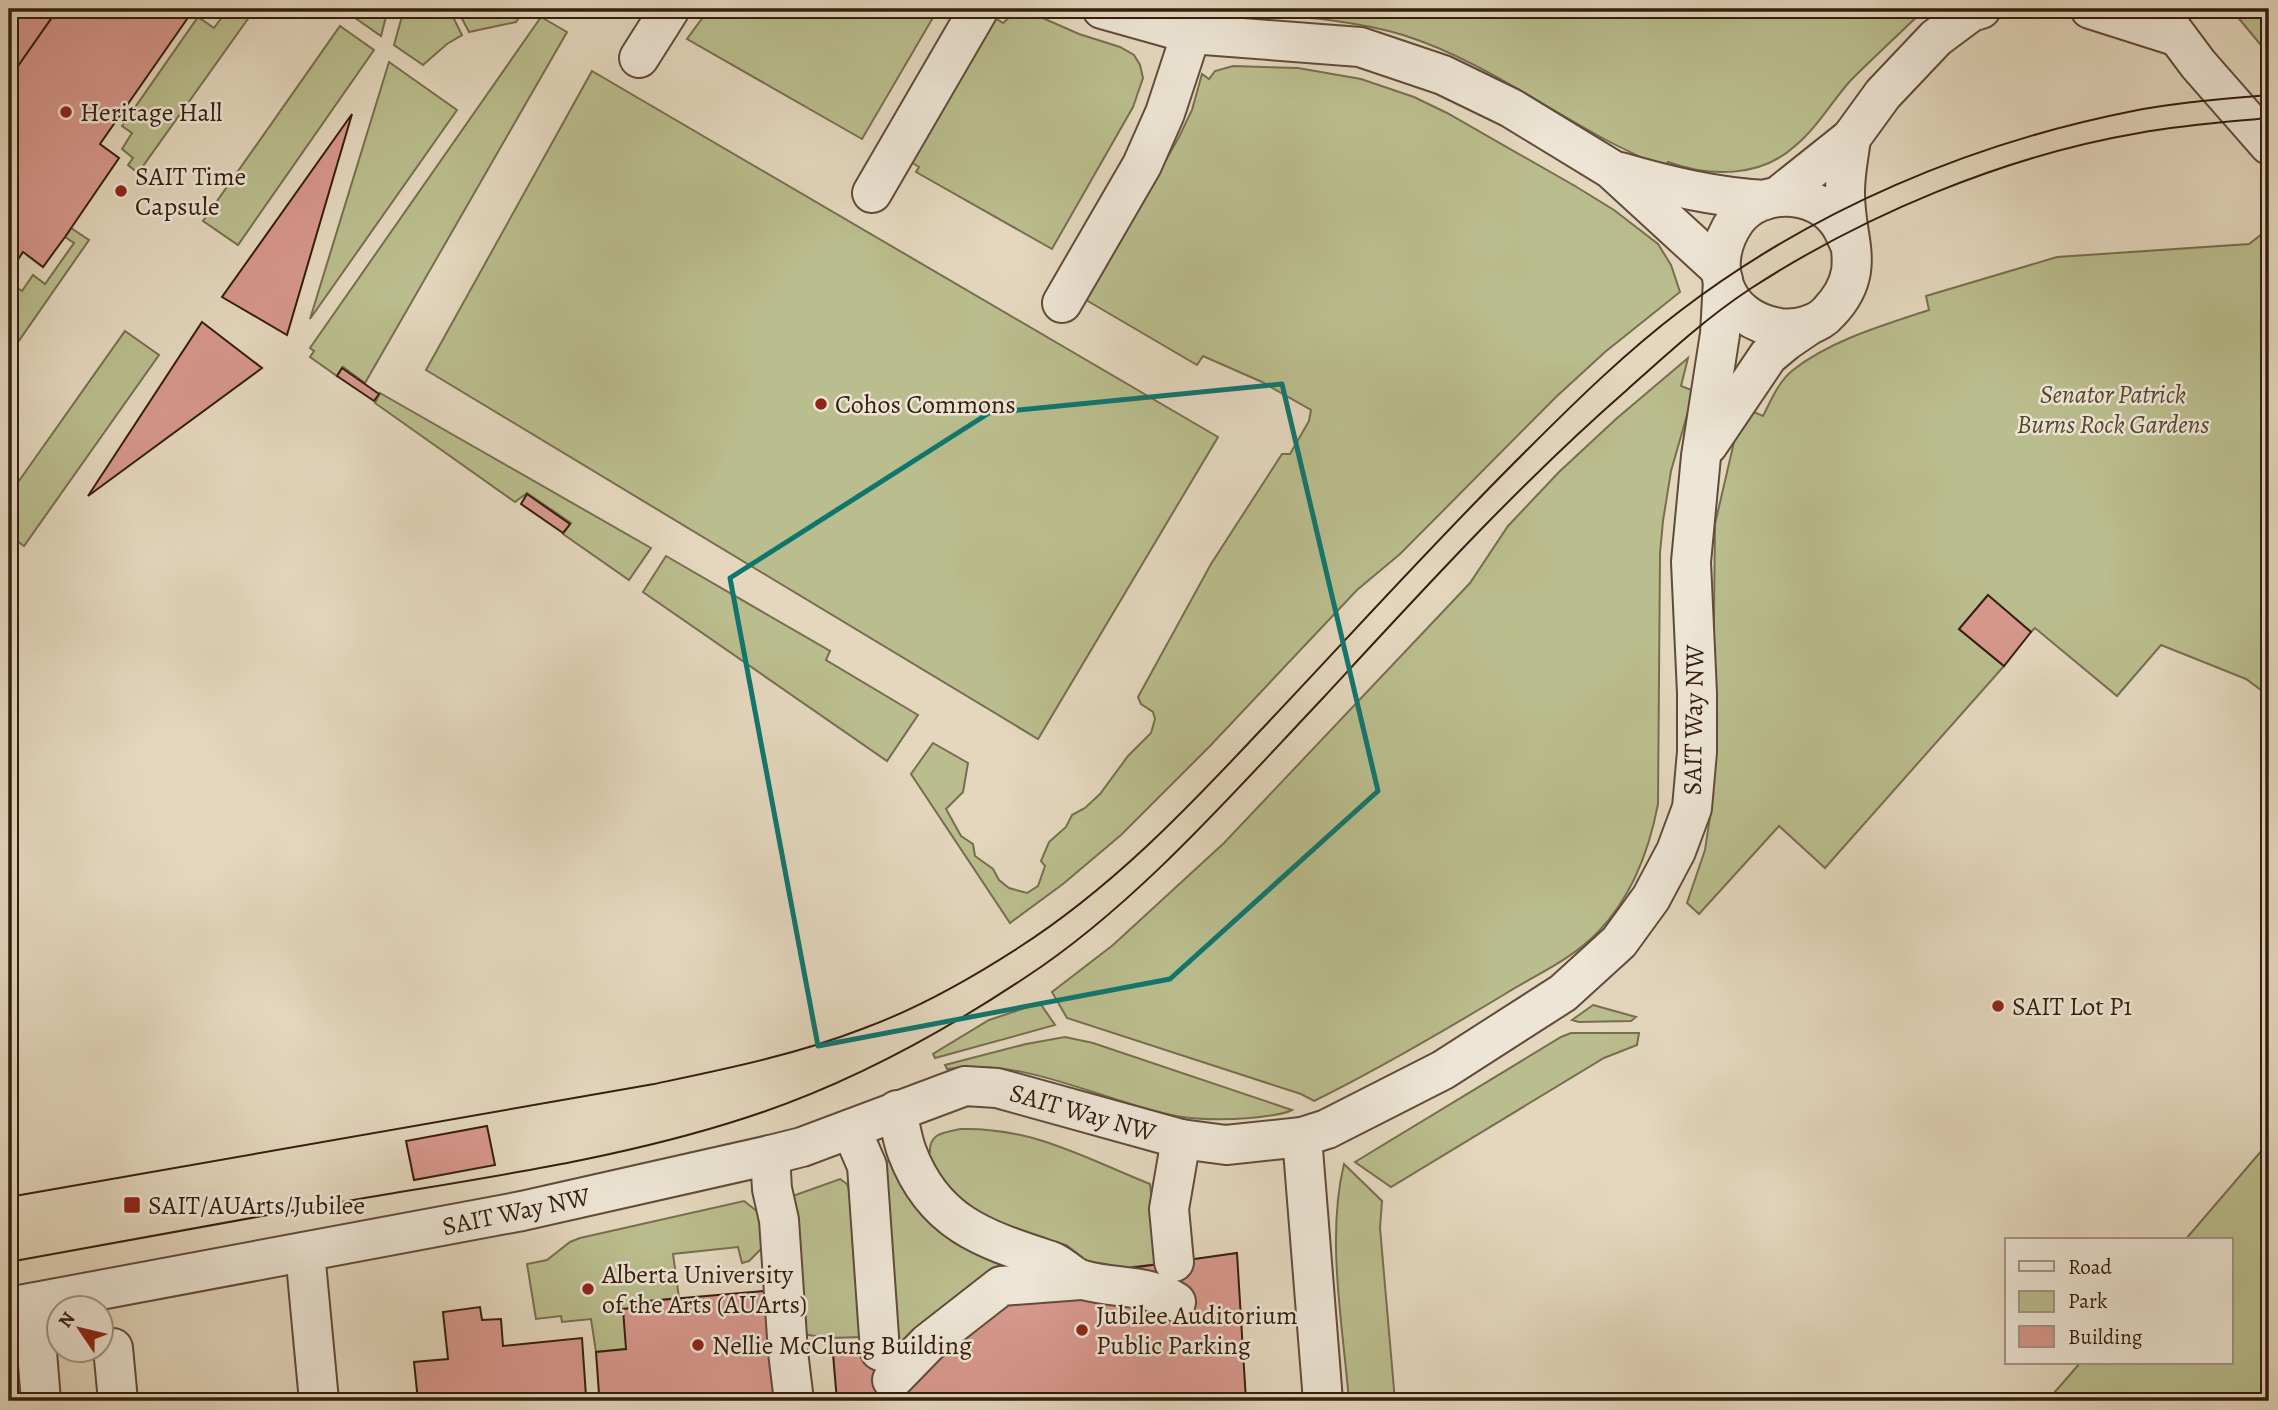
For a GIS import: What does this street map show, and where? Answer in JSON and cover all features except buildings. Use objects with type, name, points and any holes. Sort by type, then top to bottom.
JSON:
[{"type":"street","points":[[639,58],[670,9]]},
{"type":"street","points":[[872,193],[979,9]]},
{"type":"street","points":[[1102,9],[1191,34],[1360,47],[1443,75],[1511,108],[1611,169],[1721,274]]},
{"type":"street","points":[[2090,9],[2166,22],[2269,145]]},
{"type":"street","points":[[1811,324],[1790,329],[1766,326],[1754,321],[1729,299],[1721,274],[1722,247],[1737,219],[1746,210],[1771,199],[1851,138],[1882,94],[1906,68],[1936,38],[1975,10]]},
{"type":"street","points":[[1062,303],[1142,165],[1166,113],[1191,34]]},
{"type":"street","points":[[1701,456],[1768,356],[1826,316],[1841,300],[1849,284],[1853,261],[1845,193],[1851,138]]},
{"type":"street","points":[[1611,169],[1724,198],[1798,198],[1819,205],[1838,221],[1851,247]]},
{"type":"street","name":"SAIT Way NW","points":[[21,1305],[522,1212],[770,1155],[802,1147],[965,1086],[997,1088],[1181,1139],[1226,1145],[1302,1137],[1327,1129],[1443,1070],[1563,993],[1619,942],[1651,898],[1675,851],[1692,808],[1698,693],[1691,562],[1701,456],[1720,334],[1721,274]]},
{"type":"street","points":[[897,1110],[906,1151],[927,1190],[949,1217],[981,1236],[1011,1249],[1055,1262],[1081,1280]]},
{"type":"street","points":[[851,1129],[867,1166],[886,1365],[928,1343],[1000,1286],[1081,1280],[1161,1292],[1176,1302]]},
{"type":"street","points":[[1302,1137],[1322,1401]]},
{"type":"street","points":[[1174,1262],[1169,1209],[1181,1139]]},
{"type":"street","points":[[770,1155],[772,1189],[779,1220],[794,1401]]},
{"type":"street","points":[[305,1252],[319,1401]]},
{"type":"street","points":[[974,1341],[1014,1308],[1066,1301],[1120,1286]]},
{"type":"street","points":[[21,1305],[41,1401]]},
{"type":"street","points":[[115,1364],[118,1401]]},
{"type":"highlighted area","points":[[1282,384],[1378,791],[1170,979],[818,1046],[730,578],[989,413]]},
{"type":"green space","points":[[228,9],[255,9],[138,173],[128,165],[133,158],[122,149],[132,133],[122,126],[198,17],[214,28]]},
{"type":"green space","points":[[351,9],[388,9],[381,36],[348,13]]},
{"type":"green space","points":[[404,9],[449,9],[462,35],[423,65],[394,45]]},
{"type":"green space","points":[[457,9],[525,9],[516,22],[469,32]]},
{"type":"green space","points":[[709,9],[938,9],[862,139],[687,39]]},
{"type":"green space","points":[[1209,9],[1925,9],[1851,80],[1795,146],[1766,164],[1734,172],[1717,172],[1668,162],[1664,168],[1605,139],[1478,67],[1403,35],[1331,20]]},
{"type":"green space","points":[[2231,9],[2269,9],[2269,55]]},
{"type":"green space","points":[[1013,14],[1036,15],[1079,34],[1120,47],[1134,55],[1143,78],[1133,107],[1052,249],[916,172],[919,167],[911,162],[995,18],[1003,23]]},
{"type":"green space","points":[[541,17],[567,32],[365,383],[343,367],[337,376],[310,357],[314,351],[310,348]]},
{"type":"green space","points":[[340,26],[374,50],[238,245],[203,221]]},
{"type":"green space","points":[[389,62],[457,110],[310,319]]},
{"type":"green space","points":[[1233,66],[1298,68],[1361,79],[1414,97],[1447,113],[1614,210],[1658,244],[1671,265],[1680,292],[1605,352],[1556,397],[1400,554],[1357,590],[1210,746],[1121,835],[1063,884],[1010,923],[911,774],[933,743],[968,763],[963,792],[946,809],[961,836],[973,844],[975,856],[993,869],[999,880],[1009,888],[1027,893],[1038,886],[1045,866],[1041,861],[1049,842],[1066,827],[1072,815],[1085,808],[1100,794],[1128,756],[1151,733],[1155,719],[1153,712],[1141,704],[1138,697],[1211,564],[1282,454],[1290,454],[1309,421],[1311,410],[1262,382],[1203,356],[1197,365],[1086,300],[1179,137],[1192,110],[1202,74],[1209,79],[1215,71]]},
{"type":"green space","name":"Cohos Commons","points":[[592,71],[1218,437],[1038,739],[426,370]]},
{"type":"green space","points":[[71,228],[89,240],[9,355],[9,288],[11,284],[22,291],[33,275],[45,284],[74,243],[65,237]]},
{"type":"green space","name":"Senator Patrick Burns Rock Gardens","points":[[2267,230],[2269,696],[2246,679],[2161,645],[2117,696],[2035,628],[2031,632],[1987,596],[1959,629],[2004,666],[1825,868],[1779,826],[1699,914],[1687,903],[1705,850],[1712,804],[1715,524],[1734,442],[1747,409],[1763,416],[1779,385],[1793,370],[1841,342],[1929,310],[1926,296],[2057,257],[2249,244]]},
{"type":"green space","points":[[125,331],[159,355],[24,546],[9,535],[9,495]]},
{"type":"green space","points":[[1688,358],[1681,386],[1694,391],[1671,471],[1660,553],[1658,804],[1650,839],[1630,889],[1598,932],[1577,951],[1553,966],[1410,1050],[1314,1101],[1301,1094],[1067,1018],[1052,992],[1113,945],[1224,843],[1470,583],[1508,526],[1559,472]]},
{"type":"green space","points":[[380,393],[651,548],[629,580],[563,534],[571,523],[527,493],[515,502],[375,403]]},
{"type":"green space","points":[[666,556],[830,651],[826,660],[918,715],[887,761],[643,592]]},
{"type":"green space","points":[[1040,1003],[1055,1025],[935,1058],[933,1054],[989,1020]]},
{"type":"green space","points":[[1593,1005],[1636,1017],[1631,1021],[1572,1020]]},
{"type":"green space","points":[[1571,1033],[1639,1033],[1637,1045],[1604,1058],[1391,1187],[1355,1162],[1561,1037]]},
{"type":"green space","points":[[1065,1037],[1093,1043],[1292,1110],[1277,1115],[1241,1119],[1176,1116],[1035,1075],[977,1067],[947,1069],[945,1065]]},
{"type":"green space","points":[[960,1129],[1011,1133],[1035,1139],[1150,1184],[1159,1264],[1105,1270],[1088,1267],[1082,1257],[1066,1245],[1012,1234],[967,1216],[920,1154],[930,1152],[935,1137]]},
{"type":"green space","points":[[2269,1142],[2269,1401],[2047,1401],[2079,1364],[2232,1364],[2232,1238],[2187,1238]]},
{"type":"green space","points":[[894,1160],[1026,1268],[897,1349],[885,1162]]},
{"type":"green space","points":[[1344,1164],[1382,1201],[1380,1228],[1395,1401],[1349,1401],[1336,1252],[1336,1222]]},
{"type":"green space","points":[[840,1179],[847,1184],[850,1193],[862,1337],[830,1338],[802,1334],[790,1197]]},
{"type":"green space","points":[[744,1201],[758,1212],[765,1211],[764,1246],[749,1261],[742,1263],[738,1247],[673,1254],[679,1298],[650,1301],[650,1306],[626,1349],[596,1352],[591,1319],[562,1322],[561,1316],[536,1319],[527,1264],[547,1260],[570,1242],[580,1238]]},
{"type":"tram line","points":[[9,1197],[654,1084],[760,1061],[811,1046],[883,1021],[923,1003],[981,971],[1052,925],[1145,848],[1202,792],[1459,519],[1564,413],[1640,343],[1731,275],[1784,242],[1895,185],[2012,142],[2133,111],[2269,95]]},
{"type":"tram line","points":[[9,1262],[602,1156],[745,1118],[855,1075],[925,1039],[1026,977],[1067,948],[1145,882],[1218,809],[1548,462],[1672,350],[1750,289],[1794,262],[1888,213],[1987,173],[2088,143],[2139,133],[2269,118]]},
{"type":"place","name":"Heritage Hall","points":[[66,112]]},
{"type":"place","name":"SAIT Time Capsule","points":[[121,191]]},
{"type":"place","name":"Cohos Commons","points":[[821,404]]},
{"type":"place","name":"SAIT Lot P1","points":[[1998,1006]]},
{"type":"place","name":"SAIT/AUArts/Jubilee","points":[[132,1205]]},
{"type":"place","name":"Alberta University of the Arts (AUArts)","points":[[588,1289]]},
{"type":"place","name":"Jubilee Auditorium Public Parking","points":[[1082,1330]]},
{"type":"place","name":"Nellie McClung Building","points":[[698,1345]]}]
